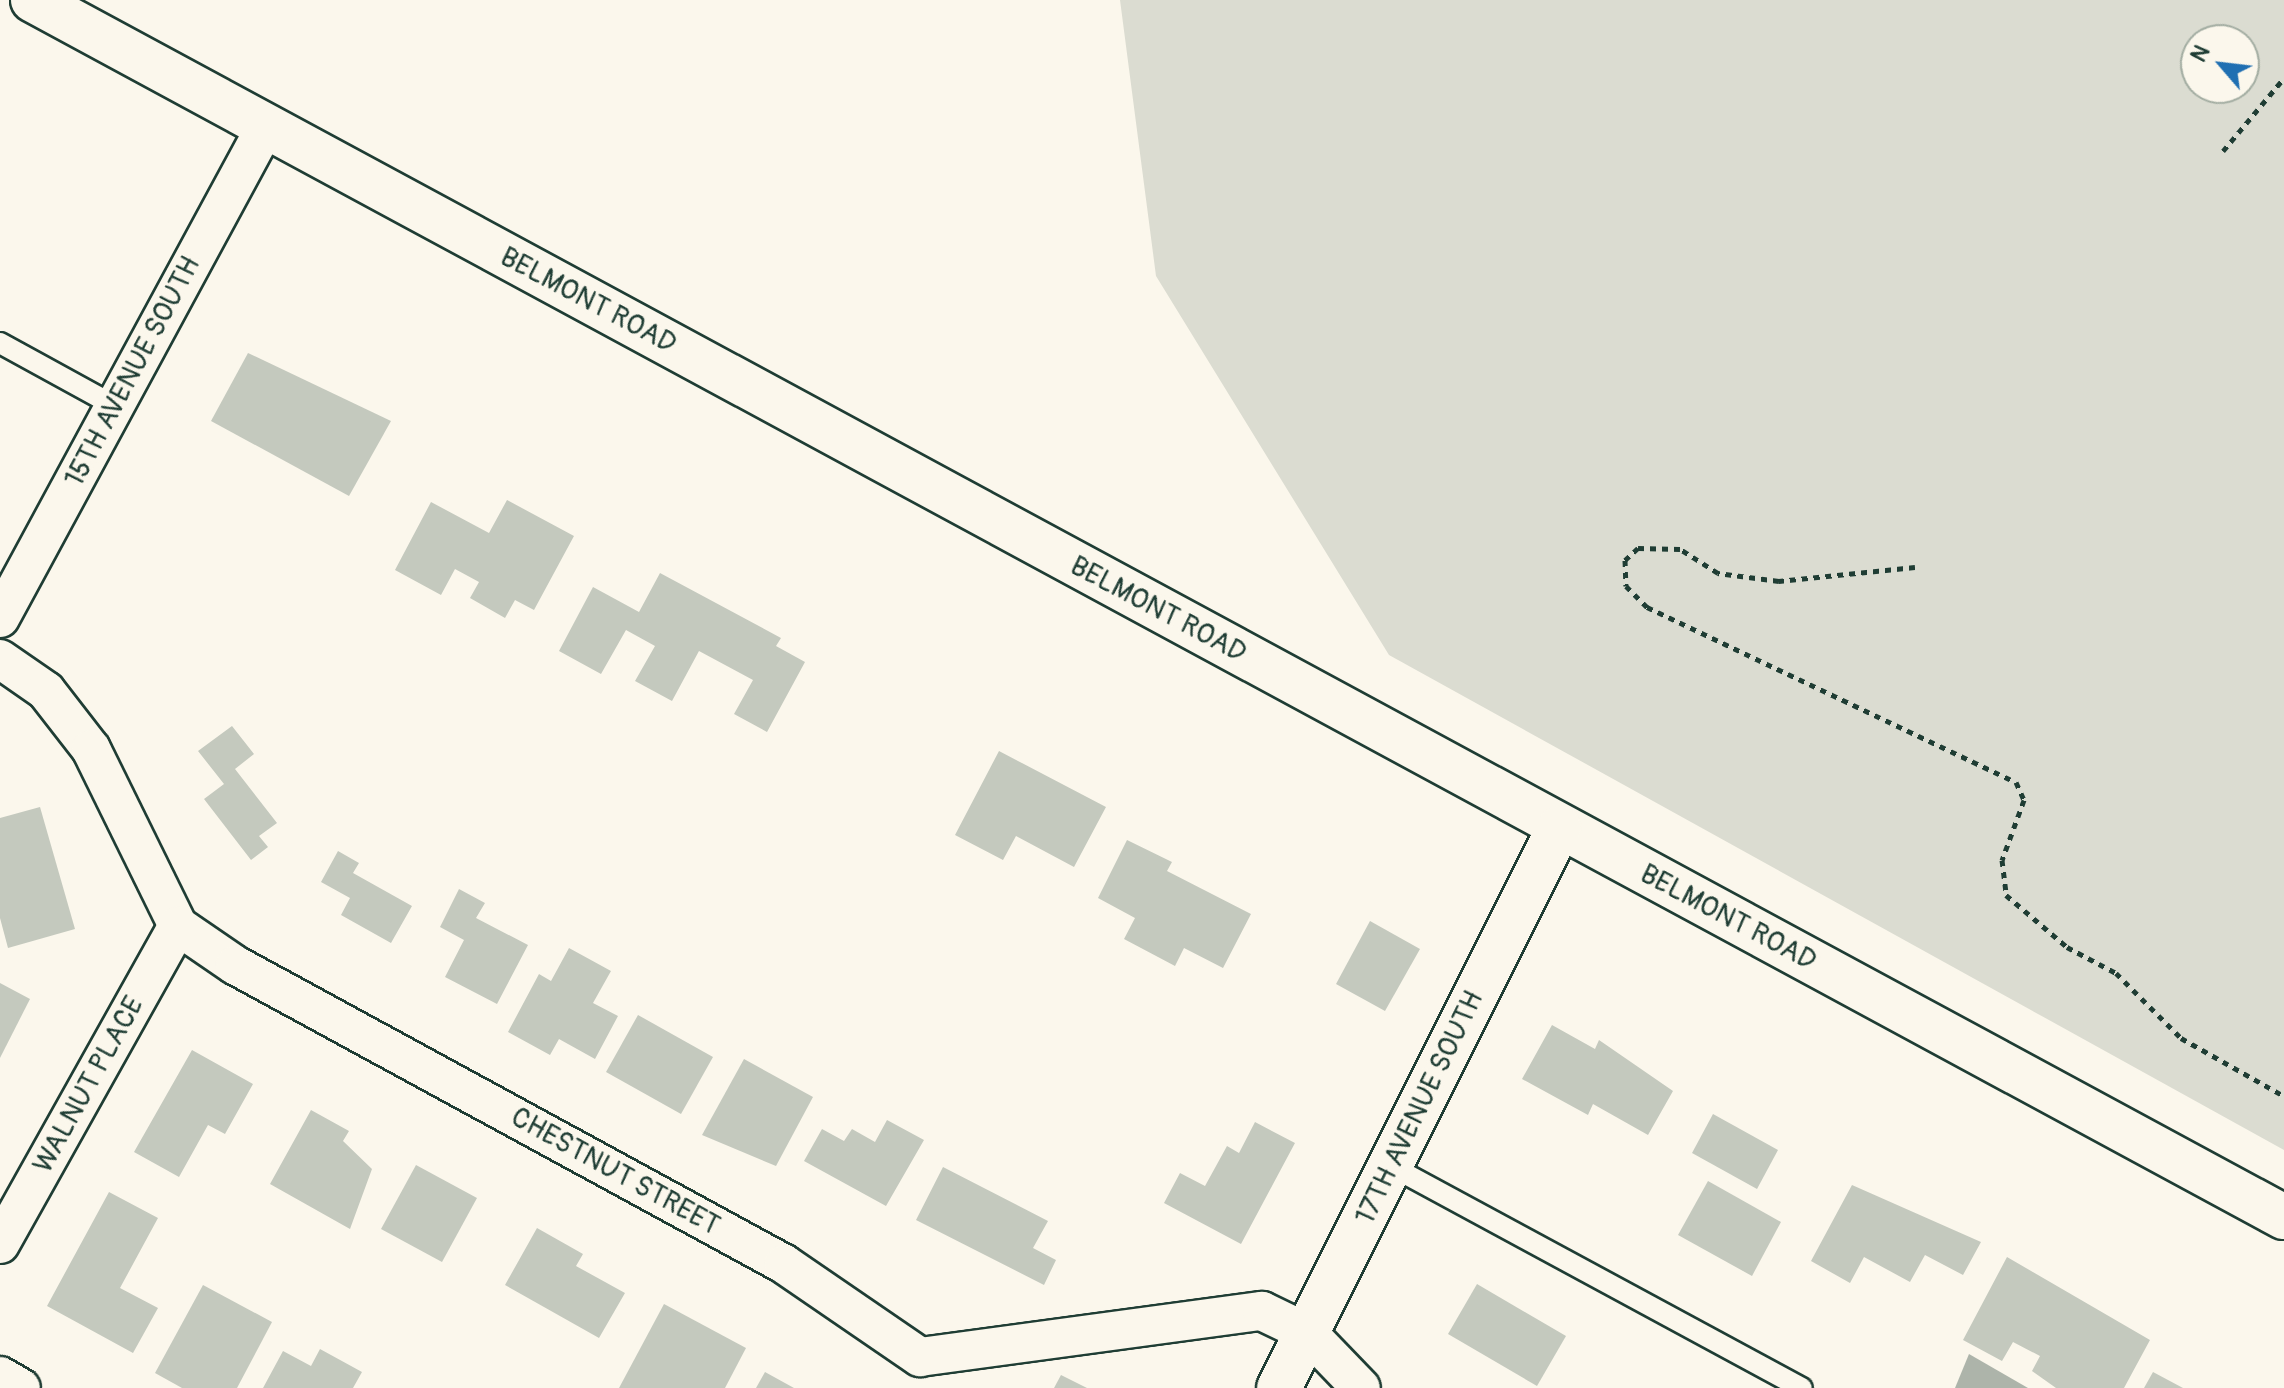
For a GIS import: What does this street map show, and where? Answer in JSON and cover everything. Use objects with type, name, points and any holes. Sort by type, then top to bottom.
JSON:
[{"type":"street","name":"BELMONT ROAD","points":[[33,0],[1559,828],[2284,1217]]},
{"type":"street","name":"15TH AVENUE SOUTH","points":[[0,618],[266,126]]},
{"type":"street","name":"CHESTNUT STREET","points":[[0,659],[46,691],[91,749],[178,926],[235,965],[784,1264],[919,1372],[1262,1311],[1308,1333],[1361,1388]]},
{"type":"street","name":"17TH AVENUE SOUTH","points":[[1279,1388],[1559,828]]},
{"type":"street","name":"WALNUT PLACE","points":[[0,1244],[178,926]]},
{"type":"street","points":[[0,1376],[21,1388]]},
{"type":"lane","points":[[0,343],[115,406]]},
{"type":"lane","points":[[1391,1166],[1802,1388]]},
{"type":"path","points":[[2223,151],[2284,78]]},
{"type":"path","points":[[1915,567],[1779,581],[1718,573],[1680,549],[1638,548],[1625,560],[1626,586],[1647,607],[2016,782],[2024,800],[2002,860],[2006,895],[2067,947],[2116,973],[2181,1038],[2284,1096]]},
{"type":"shaded area","points":[[1120,0],[2284,0],[2284,1150],[1389,655],[1156,276]]},
{"type":"shaded area","points":[[1969,1354],[2028,1388],[1955,1388]]},
{"type":"building","points":[[248,353],[391,421],[349,496],[211,421]]},
{"type":"building","points":[[507,500],[574,536],[534,610],[515,600],[505,618],[470,598],[479,582],[455,569],[441,595],[395,570],[431,502],[489,533]]},
{"type":"building","points":[[660,573],[781,638],[776,646],[805,662],[767,732],[734,714],[753,680],[699,651],[672,701],[635,681],[655,646],[626,630],[601,674],[559,651],[593,587],[639,612]]},
{"type":"building","points":[[232,726],[254,754],[235,769],[277,823],[259,836],[268,847],[251,860],[204,799],[224,784],[198,751]]},
{"type":"building","points":[[999,751],[1106,807],[1074,867],[1016,836],[1003,860],[955,835]]},
{"type":"building","points":[[40,807],[75,929],[8,948],[0,918],[0,818]]},
{"type":"building","points":[[1127,840],[1172,862],[1167,871],[1251,914],[1223,968],[1184,948],[1175,966],[1124,939],[1135,918],[1098,898]]},
{"type":"building","points":[[338,851],[359,863],[353,873],[412,906],[391,943],[341,915],[350,898],[321,882]]},
{"type":"building","points":[[459,889],[485,903],[476,918],[528,945],[497,1004],[445,977],[464,940],[440,927]]},
{"type":"building","points":[[1370,921],[1420,949],[1385,1011],[1336,984]]},
{"type":"building","points":[[569,948],[611,971],[593,1003],[618,1016],[595,1059],[559,1039],[550,1055],[508,1032],[539,974],[551,981]]},
{"type":"building","points":[[0,983],[30,999],[0,1058]]},
{"type":"building","points":[[638,1015],[713,1057],[681,1114],[606,1072]]},
{"type":"building","points":[[1552,1025],[1595,1049],[1599,1040],[1673,1091],[1648,1135],[1593,1104],[1588,1115],[1522,1079]]},
{"type":"building","points":[[192,1050],[253,1084],[225,1134],[208,1125],[179,1177],[134,1152]]},
{"type":"building","points":[[744,1059],[813,1097],[776,1166],[702,1135]]},
{"type":"building","points":[[311,1110],[349,1131],[343,1141],[372,1169],[350,1229],[270,1184]]},
{"type":"building","points":[[1713,1114],[1778,1150],[1757,1189],[1692,1153]]},
{"type":"building","points":[[887,1120],[924,1140],[886,1206],[804,1161],[822,1129],[844,1141],[852,1129],[875,1142]]},
{"type":"building","points":[[1255,1122],[1295,1143],[1241,1244],[1164,1203],[1180,1173],[1205,1186],[1227,1146],[1239,1153]]},
{"type":"building","points":[[416,1165],[477,1198],[442,1262],[381,1229]]},
{"type":"building","points":[[943,1167],[1048,1221],[1033,1248],[1056,1260],[1044,1285],[916,1220]]},
{"type":"building","points":[[1708,1181],[1781,1222],[1752,1276],[1678,1235]]},
{"type":"building","points":[[1852,1185],[1981,1242],[1963,1275],[1925,1255],[1910,1282],[1864,1257],[1850,1283],[1811,1261]]},
{"type":"building","points":[[109,1192],[158,1218],[120,1288],[158,1308],[133,1353],[47,1306]]},
{"type":"building","points":[[537,1228],[583,1254],[576,1266],[625,1293],[599,1338],[505,1285]]},
{"type":"building","points":[[2007,1257],[2150,1340],[2124,1388],[2056,1388],[2032,1371],[2040,1356],[2013,1342],[2002,1361],[1963,1340]]},
{"type":"building","points":[[1477,1284],[1566,1336],[1537,1386],[1448,1334]]},
{"type":"building","points":[[203,1285],[272,1322],[237,1388],[182,1388],[155,1373]]},
{"type":"building","points":[[664,1304],[746,1348],[725,1388],[619,1388]]},
{"type":"building","points":[[320,1349],[362,1372],[353,1388],[263,1388],[283,1351],[311,1366]]},
{"type":"building","points":[[765,1372],[794,1388],[756,1388]]},
{"type":"building","points":[[2153,1372],[2183,1388],[2144,1388]]},
{"type":"building","points":[[1061,1375],[1087,1388],[1054,1388]]}]
